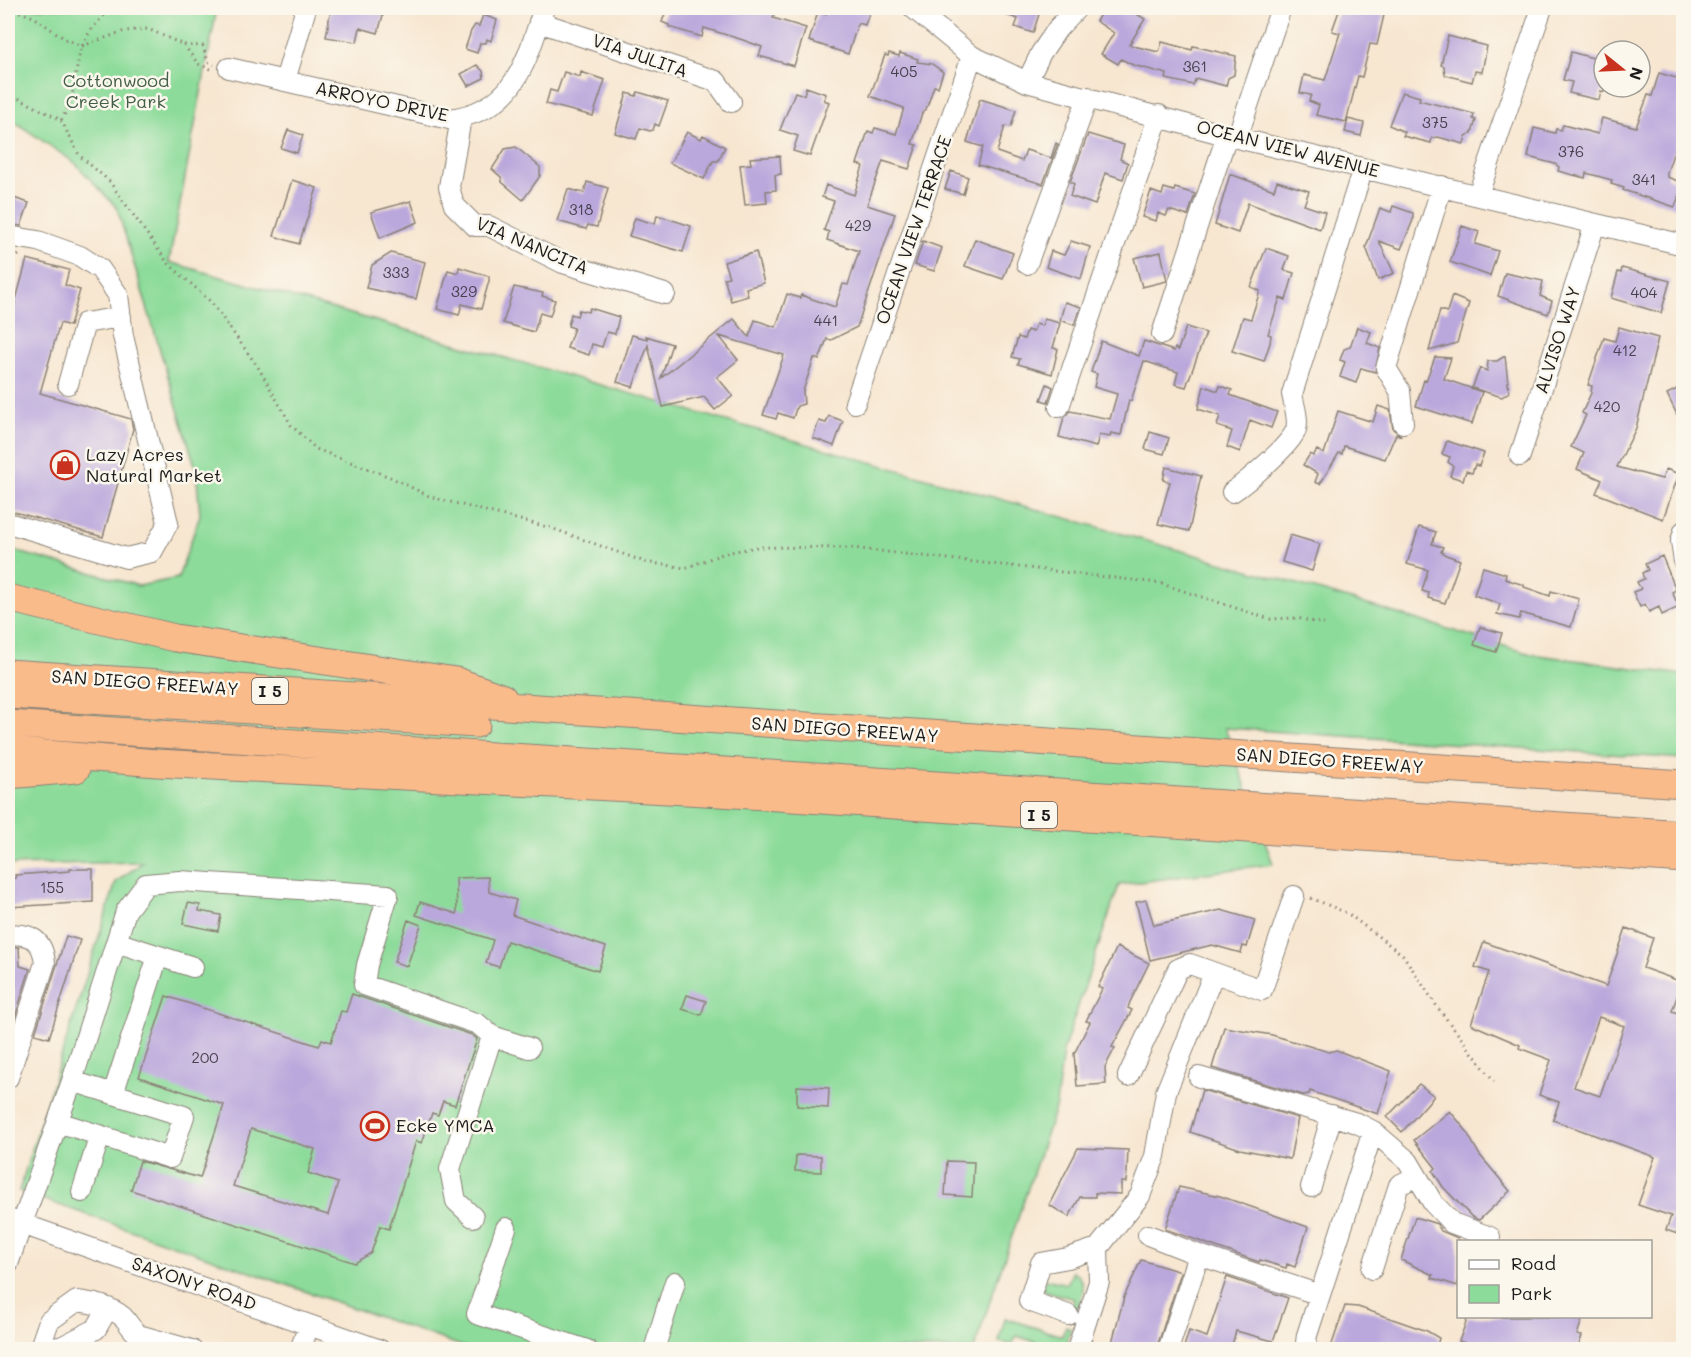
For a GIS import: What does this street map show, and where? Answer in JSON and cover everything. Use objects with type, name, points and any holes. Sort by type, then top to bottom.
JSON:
[{"type":"highway","points":[[8,598],[174,638],[456,681],[532,709]]},
{"type":"highway","name":"SAN DIEGO FREEWAY","points":[[8,673],[1683,784]]},
{"type":"highway","points":[[8,695],[1683,802]]},
{"type":"highway","points":[[8,724],[1683,834]]},
{"type":"highway","name":"I 5","points":[[8,751],[158,763],[717,793],[1683,859]]},
{"type":"highway","points":[[8,775],[158,763]]},
{"type":"street","points":[[285,81],[306,8]]},
{"type":"street","name":"OCEAN VIEW AVENUE","points":[[913,8],[972,56],[1027,82],[1232,136],[1683,245]]},
{"type":"street","points":[[1027,82],[1052,36],[1077,8]]},
{"type":"street","points":[[1162,334],[1232,136],[1281,8]]},
{"type":"street","points":[[1478,195],[1542,8]]},
{"type":"street","name":"ARROYO DRIVE","points":[[227,69],[449,119],[461,118],[472,116],[507,93],[520,74],[542,15]]},
{"type":"street","name":"VIA JULITA","points":[[542,15],[716,81],[731,102]]},
{"type":"street","name":"OCEAN VIEW TERRACE","points":[[855,403],[972,56]]},
{"type":"street","points":[[1027,264],[1088,97]]},
{"type":"street","points":[[1059,407],[1159,116]]},
{"type":"street","name":"VIA NANCITA","points":[[461,118],[450,187],[454,205],[475,226],[489,226],[562,263],[665,294]]},
{"type":"street","points":[[1232,492],[1250,481],[1300,437],[1292,394],[1363,168]]},
{"type":"street","points":[[1403,423],[1400,391],[1386,368],[1442,186]]},
{"type":"street","name":"ALVISO WAY","points":[[1520,456],[1595,224]]},
{"type":"street","points":[[8,523],[126,558],[152,552],[168,523],[166,505],[121,317],[118,295],[100,268],[80,256],[14,237]]},
{"type":"street","points":[[68,384],[85,323],[121,317]]},
{"type":"street","points":[[1683,531],[1681,541],[1683,562]]},
{"type":"street","points":[[8,1264],[14,1222],[58,1122],[126,911],[147,884],[180,881],[388,895],[367,965],[364,985],[478,1024],[492,1036],[529,1048]]},
{"type":"street","points":[[1128,1076],[1178,969],[1190,964],[1262,990],[1294,896]]},
{"type":"street","points":[[8,935],[21,933],[33,937],[44,952],[45,963],[8,1078]]},
{"type":"street","points":[[116,942],[193,967]]},
{"type":"street","points":[[113,1094],[158,956]]},
{"type":"street","points":[[1068,1315],[1029,1301],[1041,1263],[1068,1258],[1098,1248],[1140,1196],[1155,1156],[1166,1092],[1214,973]]},
{"type":"street","points":[[473,1217],[456,1201],[450,1169],[492,1036]]},
{"type":"street","points":[[1200,1077],[1332,1115],[1373,1131],[1408,1161],[1433,1203],[1452,1223],[1490,1237]]},
{"type":"street","points":[[58,1122],[170,1158],[184,1116],[72,1081]]},
{"type":"street","points":[[1311,1187],[1332,1115]]},
{"type":"street","points":[[1305,1350],[1307,1335],[1373,1131]]},
{"type":"street","points":[[82,1192],[100,1136]]},
{"type":"street","points":[[1372,1269],[1400,1185],[1417,1176]]},
{"type":"street","name":"SAXONY ROAD","points":[[14,1222],[380,1350]]},
{"type":"street","points":[[506,1228],[477,1314],[587,1350]]},
{"type":"street","points":[[1148,1235],[1199,1255],[1320,1294]]},
{"type":"street","points":[[1077,1350],[1099,1282],[1098,1248]]},
{"type":"street","points":[[1168,1350],[1199,1255]]},
{"type":"street","points":[[654,1350],[675,1282]]},
{"type":"street","points":[[108,1308],[96,1329],[63,1346],[41,1350],[50,1321],[77,1301],[95,1303],[108,1308],[123,1317],[132,1331],[139,1335],[192,1350]]},
{"type":"street","points":[[300,1350],[309,1325]]},
{"type":"path","points":[[8,8],[34,16],[65,39],[82,46],[125,31],[148,29],[184,45],[203,46],[208,62],[227,69]]},
{"type":"path","points":[[61,120],[69,108],[82,46],[95,23],[112,8]]},
{"type":"path","points":[[184,45],[198,64],[208,70],[227,69]]},
{"type":"path","points":[[8,93],[61,120],[79,155],[109,181],[167,262],[211,302],[258,367],[291,425],[316,449],[390,477],[431,497],[551,528],[645,562],[685,568],[725,553],[757,547],[852,548],[1159,583],[1270,619],[1298,618],[1324,624]]},
{"type":"path","points":[[8,283],[14,258],[19,255],[14,237]]},
{"type":"path","points":[[1294,896],[1318,899],[1347,913],[1403,955],[1438,1008],[1494,1081]]},
{"type":"green space","name":"Cottonwood Creek Park","points":[[8,8],[217,8],[169,262],[1298,584],[1531,654],[1683,675],[1683,759],[1225,728],[1273,864],[1119,885],[1063,1051],[1056,1105],[974,1349],[470,1349],[19,1191],[116,882],[143,862],[8,865],[8,549],[139,586],[178,578],[200,515],[196,469],[117,208],[75,163],[8,117]]},
{"type":"green space","points":[[1073,1271],[1081,1280],[1083,1289],[1078,1309],[1072,1307],[1074,1299],[1042,1290],[1045,1279],[1067,1284]]},
{"type":"green space","points":[[1005,1318],[1062,1336],[1066,1326],[1071,1328],[1065,1349],[1056,1349],[1017,1336],[1012,1345],[999,1342]]},
{"type":"building","points":[[331,8],[385,8],[378,33],[360,28],[357,42],[326,37]]},
{"type":"building","points":[[667,8],[776,8],[773,18],[806,28],[794,66],[759,56],[762,47],[743,40],[704,28],[702,37],[669,27],[662,22]]},
{"type":"building","points":[[828,8],[871,8],[865,25],[858,23],[848,54],[809,41],[818,12],[826,14]]},
{"type":"building","points":[[991,8],[1041,8],[1033,33],[1015,27],[1018,19],[991,10]]},
{"type":"building","points":[[1104,8],[1138,8],[1135,13],[1145,19],[1129,45],[1159,52],[1162,42],[1192,50],[1193,46],[1236,56],[1234,75],[1228,78],[1226,86],[1199,79],[1195,80],[1193,85],[1166,79],[1167,74],[1133,65],[1121,59],[1118,64],[1101,54],[1114,33],[1096,21]]},
{"type":"building","points":[[1340,8],[1360,8],[1384,15],[1377,45],[1370,44],[1362,77],[1358,76],[1346,122],[1316,115],[1319,105],[1309,101],[1311,95],[1300,93],[1304,75],[1325,80],[1340,33],[1332,31]]},
{"type":"building","points":[[483,15],[497,20],[491,41],[487,39],[486,43],[480,43],[477,53],[465,49],[471,31],[475,25],[479,26]]},
{"type":"building","points":[[1448,36],[1487,46],[1482,72],[1475,71],[1472,82],[1445,75],[1444,66],[1441,65]]},
{"type":"building","points":[[1571,52],[1592,58],[1592,98],[1569,93],[1572,82],[1563,80]]},
{"type":"building","points":[[889,53],[899,56],[900,53],[918,59],[917,62],[932,64],[943,72],[938,87],[934,86],[927,107],[922,113],[912,144],[917,145],[909,169],[883,161],[867,205],[895,214],[857,327],[831,340],[827,339],[819,360],[814,358],[803,391],[804,404],[797,406],[793,418],[778,413],[776,419],[763,415],[784,355],[719,336],[738,360],[717,377],[733,396],[715,410],[704,397],[663,407],[648,345],[633,387],[617,382],[632,335],[647,339],[646,336],[672,344],[661,378],[734,319],[749,337],[755,320],[776,327],[787,294],[800,298],[801,295],[835,307],[843,284],[848,285],[859,251],[827,240],[829,232],[824,230],[834,201],[822,197],[826,185],[854,195],[863,166],[857,164],[868,131],[873,133],[875,128],[896,134],[904,108],[870,96],[885,55],[888,56]]},
{"type":"building","points":[[477,65],[483,71],[484,78],[468,86],[461,74]]},
{"type":"building","points":[[564,72],[580,77],[581,72],[605,80],[593,116],[546,104],[550,90],[557,92]]},
{"type":"building","points":[[1659,73],[1683,80],[1679,106],[1683,107],[1683,125],[1667,172],[1667,177],[1683,183],[1675,207],[1623,190],[1624,188],[1611,184],[1612,180],[1586,173],[1585,178],[1558,171],[1559,167],[1555,164],[1528,157],[1534,128],[1555,133],[1556,129],[1561,130],[1563,125],[1598,134],[1602,118],[1636,127],[1646,99],[1652,99]]},
{"type":"building","points":[[806,87],[826,94],[824,100],[829,102],[810,156],[793,151],[798,136],[780,130],[795,92],[804,95]]},
{"type":"building","points":[[638,92],[668,101],[659,126],[655,124],[653,130],[650,131],[640,128],[636,139],[615,133],[627,93],[636,96]]},
{"type":"building","points":[[1402,92],[1420,97],[1419,100],[1474,114],[1473,119],[1476,120],[1472,133],[1466,136],[1464,144],[1438,137],[1432,138],[1431,143],[1403,136],[1405,132],[1389,125]]},
{"type":"building","points":[[980,99],[1016,110],[1011,127],[1005,126],[997,152],[1022,161],[1026,150],[1051,158],[1056,143],[1058,144],[1043,184],[978,165],[983,147],[967,142]]},
{"type":"building","points":[[1348,119],[1364,123],[1361,136],[1345,132]]},
{"type":"building","points":[[288,130],[303,135],[297,153],[281,148]]},
{"type":"building","points":[[687,132],[701,139],[703,135],[725,147],[718,161],[713,161],[704,179],[670,163]]},
{"type":"building","points":[[1088,134],[1124,145],[1120,159],[1128,163],[1123,179],[1105,173],[1095,205],[1070,196],[1074,184],[1070,182]]},
{"type":"building","points":[[516,147],[540,167],[540,176],[523,200],[502,182],[501,177],[492,169],[505,149]]},
{"type":"building","points":[[780,156],[781,174],[775,175],[776,190],[766,191],[767,203],[745,205],[740,165],[751,164],[750,158]]},
{"type":"building","points":[[951,171],[968,177],[963,194],[945,189]]},
{"type":"building","points":[[1230,174],[1274,190],[1277,181],[1309,191],[1304,205],[1325,212],[1320,229],[1248,203],[1238,233],[1215,225]]},
{"type":"building","points":[[292,180],[317,188],[299,244],[274,236]]},
{"type":"building","points":[[587,182],[608,188],[597,227],[588,225],[586,229],[557,221],[568,189],[584,193]]},
{"type":"building","points":[[1164,188],[1174,191],[1175,188],[1195,194],[1188,216],[1169,210],[1166,216],[1158,213],[1156,221],[1142,217],[1151,191],[1162,195]]},
{"type":"building","points":[[8,196],[29,203],[21,226],[8,224]]},
{"type":"building","points":[[411,201],[418,222],[380,238],[371,212]]},
{"type":"building","points":[[1393,206],[1413,213],[1413,220],[1401,249],[1379,241],[1394,273],[1378,280],[1366,247],[1380,208],[1391,212]]},
{"type":"building","points":[[657,215],[691,226],[683,252],[629,236],[635,218],[655,224]]},
{"type":"building","points":[[1462,226],[1479,232],[1475,244],[1498,251],[1490,276],[1450,262]]},
{"type":"building","points":[[975,239],[1013,253],[1003,279],[965,266]]},
{"type":"building","points":[[923,241],[942,248],[934,271],[915,265]]},
{"type":"building","points":[[1071,241],[1090,247],[1081,279],[1046,267],[1051,251],[1064,255]]},
{"type":"building","points":[[1266,248],[1289,256],[1284,270],[1294,273],[1286,300],[1280,298],[1268,334],[1271,335],[1270,343],[1264,361],[1232,351],[1243,317],[1251,319],[1260,291],[1251,287]]},
{"type":"building","points":[[756,252],[764,283],[746,288],[748,296],[731,301],[724,278],[729,277],[724,262]]},
{"type":"building","points":[[1161,252],[1167,281],[1142,287],[1134,258]]},
{"type":"building","points":[[391,253],[425,262],[416,299],[366,288],[372,265]]},
{"type":"building","name":"Lazy Acres Natural Market","points":[[27,259],[69,270],[65,285],[80,290],[70,326],[60,323],[40,393],[131,419],[133,429],[103,537],[8,510],[8,329]]},
{"type":"building","points":[[459,267],[489,276],[489,281],[481,309],[462,304],[459,315],[437,309],[448,270],[458,273]]},
{"type":"building","points":[[1622,268],[1670,281],[1661,313],[1611,298],[1618,272],[1621,273]]},
{"type":"building","points":[[1505,273],[1543,281],[1540,296],[1552,301],[1548,314],[1498,296]]},
{"type":"building","points":[[514,287],[543,293],[542,296],[555,300],[550,316],[540,313],[534,332],[503,323]]},
{"type":"building","points":[[1452,296],[1469,303],[1457,343],[1429,351],[1440,310],[1447,312]]},
{"type":"building","points":[[1065,302],[1081,307],[1074,325],[1060,320]]},
{"type":"building","points":[[590,308],[619,317],[615,334],[607,332],[602,347],[592,344],[589,355],[567,348],[574,328],[568,326],[571,314],[577,316],[579,310],[588,312]]},
{"type":"building","points":[[1044,319],[1060,323],[1053,348],[1058,349],[1052,374],[1018,364],[1020,359],[1012,357],[1018,337],[1024,339],[1027,330],[1033,332],[1036,324],[1042,326]]},
{"type":"building","points":[[1186,327],[1206,333],[1186,387],[1175,384],[1178,372],[1144,361],[1131,401],[1129,400],[1121,435],[1111,433],[1110,437],[1099,435],[1096,447],[1059,437],[1064,417],[1070,411],[1110,419],[1117,394],[1094,387],[1097,374],[1091,372],[1101,341],[1139,356],[1144,341],[1174,351],[1175,348],[1178,350]]},
{"type":"building","points":[[1357,327],[1371,332],[1367,343],[1380,348],[1375,372],[1361,368],[1356,383],[1340,377],[1345,362],[1340,360],[1344,349],[1350,347]]},
{"type":"building","points":[[1619,327],[1658,338],[1636,428],[1617,467],[1662,479],[1666,469],[1679,474],[1663,519],[1596,493],[1602,480],[1577,469],[1584,453],[1571,447],[1586,415],[1582,413],[1591,393],[1592,386],[1588,385],[1604,338],[1615,341]]},
{"type":"building","points":[[1505,356],[1509,392],[1502,397],[1472,388],[1480,368],[1487,371],[1488,361],[1497,361]]},
{"type":"building","points":[[1435,357],[1451,358],[1444,379],[1482,392],[1472,424],[1416,406],[1424,380],[1426,381]]},
{"type":"building","points":[[1047,384],[1053,387],[1048,402],[1041,400]]},
{"type":"building","points":[[1204,386],[1218,391],[1220,386],[1232,390],[1230,395],[1277,412],[1271,428],[1250,420],[1240,452],[1227,447],[1232,431],[1217,426],[1220,416],[1198,409]]},
{"type":"building","points":[[1683,386],[1683,427],[1667,394]]},
{"type":"building","points":[[1378,406],[1390,410],[1393,429],[1402,436],[1396,434],[1385,459],[1344,446],[1342,454],[1339,453],[1320,484],[1315,482],[1318,474],[1303,465],[1310,454],[1313,456],[1317,450],[1324,454],[1338,411],[1373,422]]},
{"type":"building","points":[[829,416],[843,421],[834,446],[813,438],[819,421],[826,423]]},
{"type":"building","points":[[1150,432],[1169,438],[1164,454],[1145,449]]},
{"type":"building","points":[[1447,441],[1484,453],[1479,466],[1475,465],[1472,473],[1466,471],[1463,480],[1450,476],[1453,466],[1448,462],[1450,457],[1442,454]]},
{"type":"building","points":[[1166,467],[1201,476],[1189,531],[1158,524],[1170,482],[1163,480]]},
{"type":"building","points":[[1419,527],[1436,532],[1432,544],[1443,547],[1441,552],[1460,560],[1445,603],[1428,598],[1429,593],[1422,591],[1428,570],[1407,564]]},
{"type":"building","points":[[1290,535],[1320,544],[1312,571],[1282,562]]},
{"type":"building","points":[[1662,556],[1676,590],[1672,592],[1679,607],[1662,615],[1659,607],[1649,612],[1645,604],[1640,607],[1633,592],[1641,589],[1637,582],[1644,579],[1642,573],[1648,570],[1645,564]]},
{"type":"building","points":[[1483,567],[1506,574],[1505,579],[1550,596],[1551,591],[1579,599],[1571,627],[1521,613],[1519,619],[1497,614],[1500,604],[1474,595]]},
{"type":"building","points":[[1480,627],[1502,633],[1496,652],[1474,645]]},
{"type":"building","points":[[70,869],[93,869],[93,902],[8,907],[8,879],[16,878],[15,875],[70,871]]},
{"type":"building","points":[[488,877],[489,892],[516,900],[512,915],[606,947],[598,971],[507,941],[499,967],[486,963],[493,940],[416,915],[420,902],[457,914],[456,878]]},
{"type":"building","points":[[1146,900],[1154,925],[1221,910],[1255,920],[1247,947],[1243,946],[1241,953],[1212,945],[1150,960],[1136,902]]},
{"type":"building","points":[[188,903],[200,905],[199,911],[221,915],[218,931],[183,924]]},
{"type":"building","points":[[408,920],[421,925],[407,966],[394,962]]},
{"type":"building","points":[[1626,928],[1653,938],[1643,968],[1682,982],[1672,1011],[1683,1015],[1683,1236],[1666,1230],[1671,1216],[1638,1205],[1655,1157],[1553,1120],[1559,1102],[1539,1095],[1551,1060],[1519,1048],[1520,1045],[1471,1024],[1489,972],[1475,967],[1484,942],[1606,986]],"holes":[[[1599,1017],[1624,1026],[1600,1096],[1574,1087]]]},
{"type":"building","points":[[66,936],[80,940],[49,1038],[35,1034]]},
{"type":"building","points":[[8,947],[19,947],[20,966],[30,969],[8,1040],[8,1015],[15,990],[8,991]]},
{"type":"building","points":[[1117,947],[1149,963],[1130,1002],[1128,1008],[1132,1010],[1112,1047],[1115,1048],[1105,1067],[1106,1084],[1077,1086],[1074,1054],[1090,1022],[1086,1021],[1102,989],[1098,987]]},
{"type":"building","name":"Ecke YMCA","points":[[352,994],[472,1035],[477,1039],[455,1105],[443,1101],[438,1115],[432,1113],[422,1143],[416,1141],[389,1229],[380,1226],[371,1253],[355,1263],[131,1190],[140,1161],[200,1178],[224,1105],[139,1077],[166,996],[319,1046],[322,1039],[331,1042],[341,1011],[346,1012]],"holes":[[[251,1129],[315,1149],[308,1173],[338,1183],[328,1215],[233,1186]]]},
{"type":"building","points":[[687,995],[706,1001],[701,1015],[682,1009]]},
{"type":"building","points":[[1224,1027],[1272,1035],[1329,1052],[1336,1050],[1391,1071],[1378,1114],[1310,1091],[1309,1094],[1303,1095],[1212,1068]]},
{"type":"building","points":[[1419,1084],[1434,1096],[1402,1132],[1387,1117]]},
{"type":"building","points":[[797,1086],[829,1088],[828,1108],[797,1106]]},
{"type":"building","points":[[1202,1090],[1298,1118],[1290,1159],[1240,1149],[1190,1132]]},
{"type":"building","points":[[1450,1111],[1465,1129],[1479,1154],[1510,1191],[1479,1220],[1472,1217],[1443,1187],[1433,1171],[1436,1168],[1414,1140]]},
{"type":"building","points":[[1078,1148],[1128,1150],[1126,1182],[1121,1182],[1121,1194],[1095,1193],[1095,1197],[1080,1197],[1069,1217],[1049,1205]]},
{"type":"building","points":[[796,1155],[821,1156],[821,1172],[795,1171]]},
{"type":"building","points":[[947,1161],[974,1162],[972,1197],[945,1195]]},
{"type":"building","points":[[1179,1187],[1220,1196],[1308,1227],[1295,1267],[1287,1264],[1286,1268],[1260,1260],[1259,1262],[1165,1229]]},
{"type":"building","points":[[1415,1217],[1437,1224],[1441,1231],[1458,1238],[1457,1286],[1432,1278],[1433,1275],[1401,1260]]},
{"type":"building","points":[[1141,1260],[1181,1272],[1156,1350],[1110,1350],[1124,1297]]},
{"type":"building","points":[[1227,1277],[1288,1298],[1273,1341],[1236,1331],[1232,1345],[1237,1347],[1237,1350],[1183,1350],[1189,1331],[1207,1337]]},
{"type":"building","points":[[1345,1306],[1358,1307],[1427,1331],[1439,1338],[1436,1350],[1330,1350]]},
{"type":"building","points":[[1468,1318],[1583,1318],[1577,1335],[1582,1336],[1577,1350],[1513,1350],[1501,1345],[1499,1350],[1485,1350],[1459,1341]]},
{"type":"place","name":"Lazy Acres Natural Market","points":[[65,465]]},
{"type":"place","name":"Ecke YMCA","points":[[375,1126]]}]
